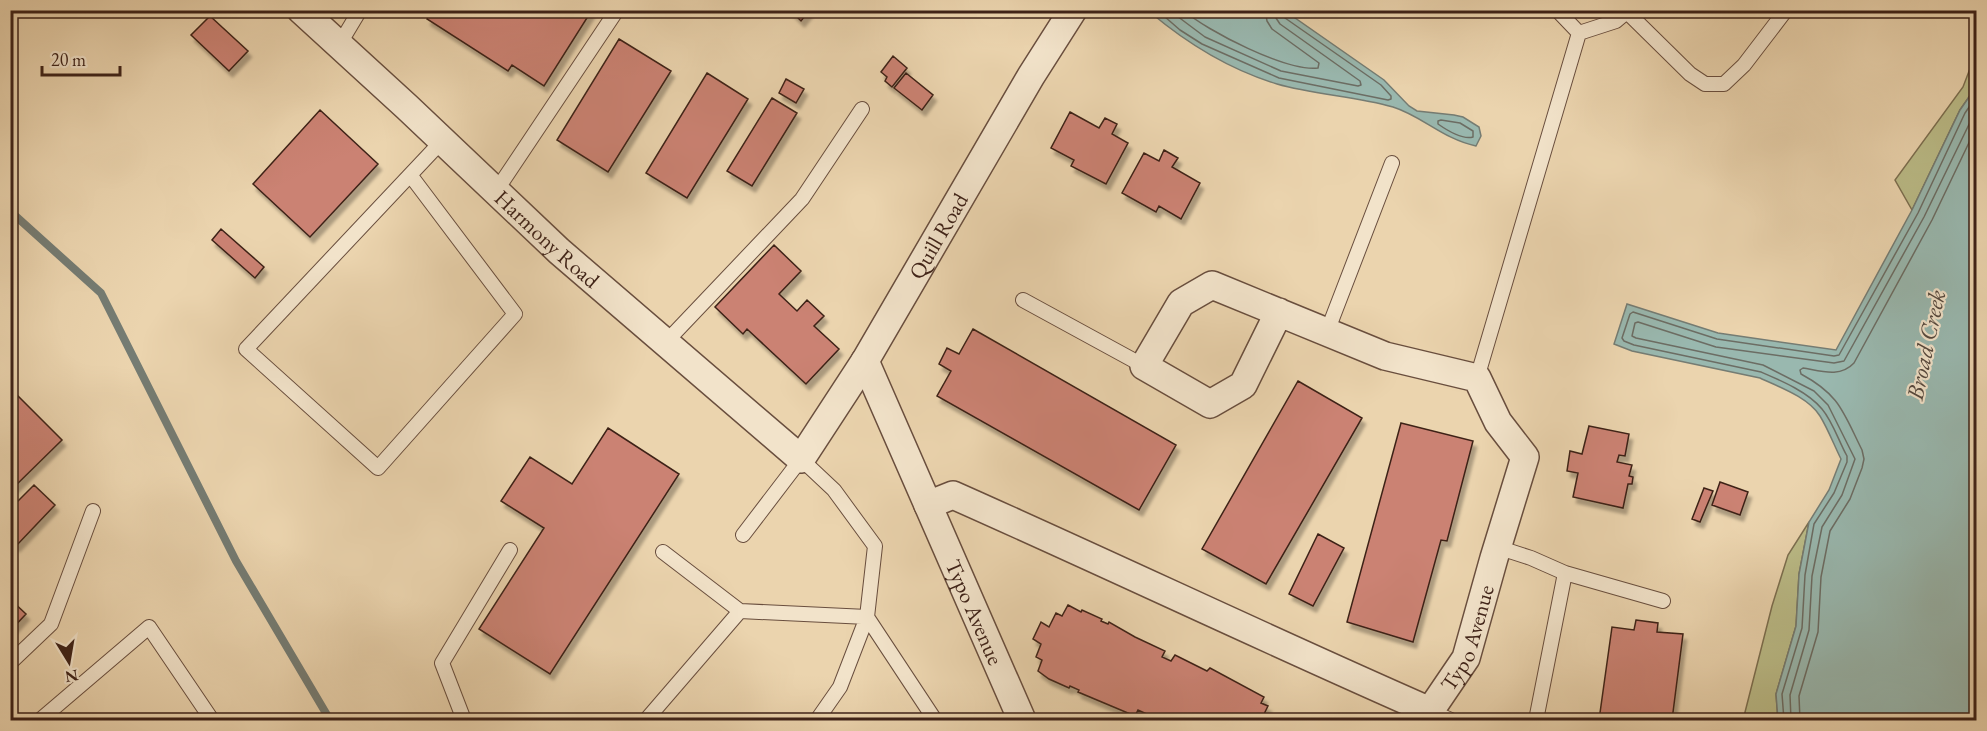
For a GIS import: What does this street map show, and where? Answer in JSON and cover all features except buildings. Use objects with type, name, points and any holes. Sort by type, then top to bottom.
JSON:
[{"type":"street","name":"Harmony Road","points":[[301,10],[559,250],[801,459]]},
{"type":"street","name":"Quill Road","points":[[801,459],[865,361],[1073,10]]},
{"type":"street","points":[[1279,312],[1243,385],[1210,404],[1144,366],[1181,303],[1212,285],[1279,312],[1385,356],[1477,378]]},
{"type":"street","name":"Typo Avenue","points":[[865,361],[1022,720]]},
{"type":"street","name":"Typo Avenue","points":[[928,505],[953,495],[1441,716],[1466,658],[1525,457],[1498,422],[1477,378]]},
{"type":"lane","points":[[339,45],[360,10]]},
{"type":"lane","points":[[495,191],[617,10]]},
{"type":"lane","points":[[1557,10],[1579,33]]},
{"type":"lane","points":[[1579,33],[1616,21],[1628,11],[1690,74],[1705,84],[1724,84],[1744,66],[1786,10]]},
{"type":"lane","points":[[1477,378],[1579,33]]},
{"type":"lane","points":[[665,343],[802,199],[862,109]]},
{"type":"lane","points":[[411,176],[515,315],[378,468],[246,349],[442,141]]},
{"type":"lane","points":[[1327,332],[1392,163]]},
{"type":"lane","points":[[1023,300],[1144,366]]},
{"type":"lane","points":[[743,535],[801,459],[834,490],[875,546],[867,617],[840,687],[817,720]]},
{"type":"lane","points":[[10,663],[51,624],[93,511]]},
{"type":"lane","points":[[1497,546],[1565,573],[1663,601]]},
{"type":"lane","points":[[464,720],[442,663],[510,550]]},
{"type":"lane","points":[[663,552],[740,611],[867,617]]},
{"type":"lane","points":[[1536,720],[1565,573]]},
{"type":"lane","points":[[652,718],[740,611]]},
{"type":"lane","points":[[867,617],[935,720]]},
{"type":"lane","points":[[40,720],[149,627],[212,720]]},
{"type":"green space","points":[[1976,53],[1976,87],[1960,110],[1912,210],[1895,180],[1963,87]]},
{"type":"green space","points":[[1809,522],[1799,574],[1796,626],[1776,694],[1778,720],[1743,720],[1772,606],[1788,555]]},
{"type":"water","points":[[1150,11],[1285,11],[1384,80],[1409,106],[1417,111],[1463,117],[1479,127],[1481,136],[1476,146],[1464,143],[1393,107],[1291,88],[1260,78],[1211,55]]},
{"type":"water","name":"Broad Creek","points":[[1976,87],[1976,720],[1778,720],[1776,694],[1796,626],[1799,574],[1809,522],[1829,490],[1841,459],[1815,409],[1793,393],[1760,378],[1632,351],[1614,344],[1627,304],[1718,333],[1836,350],[1912,210],[1960,110]]},
{"type":"waterway","points":[[10,211],[101,293],[236,561],[330,720]]}]
